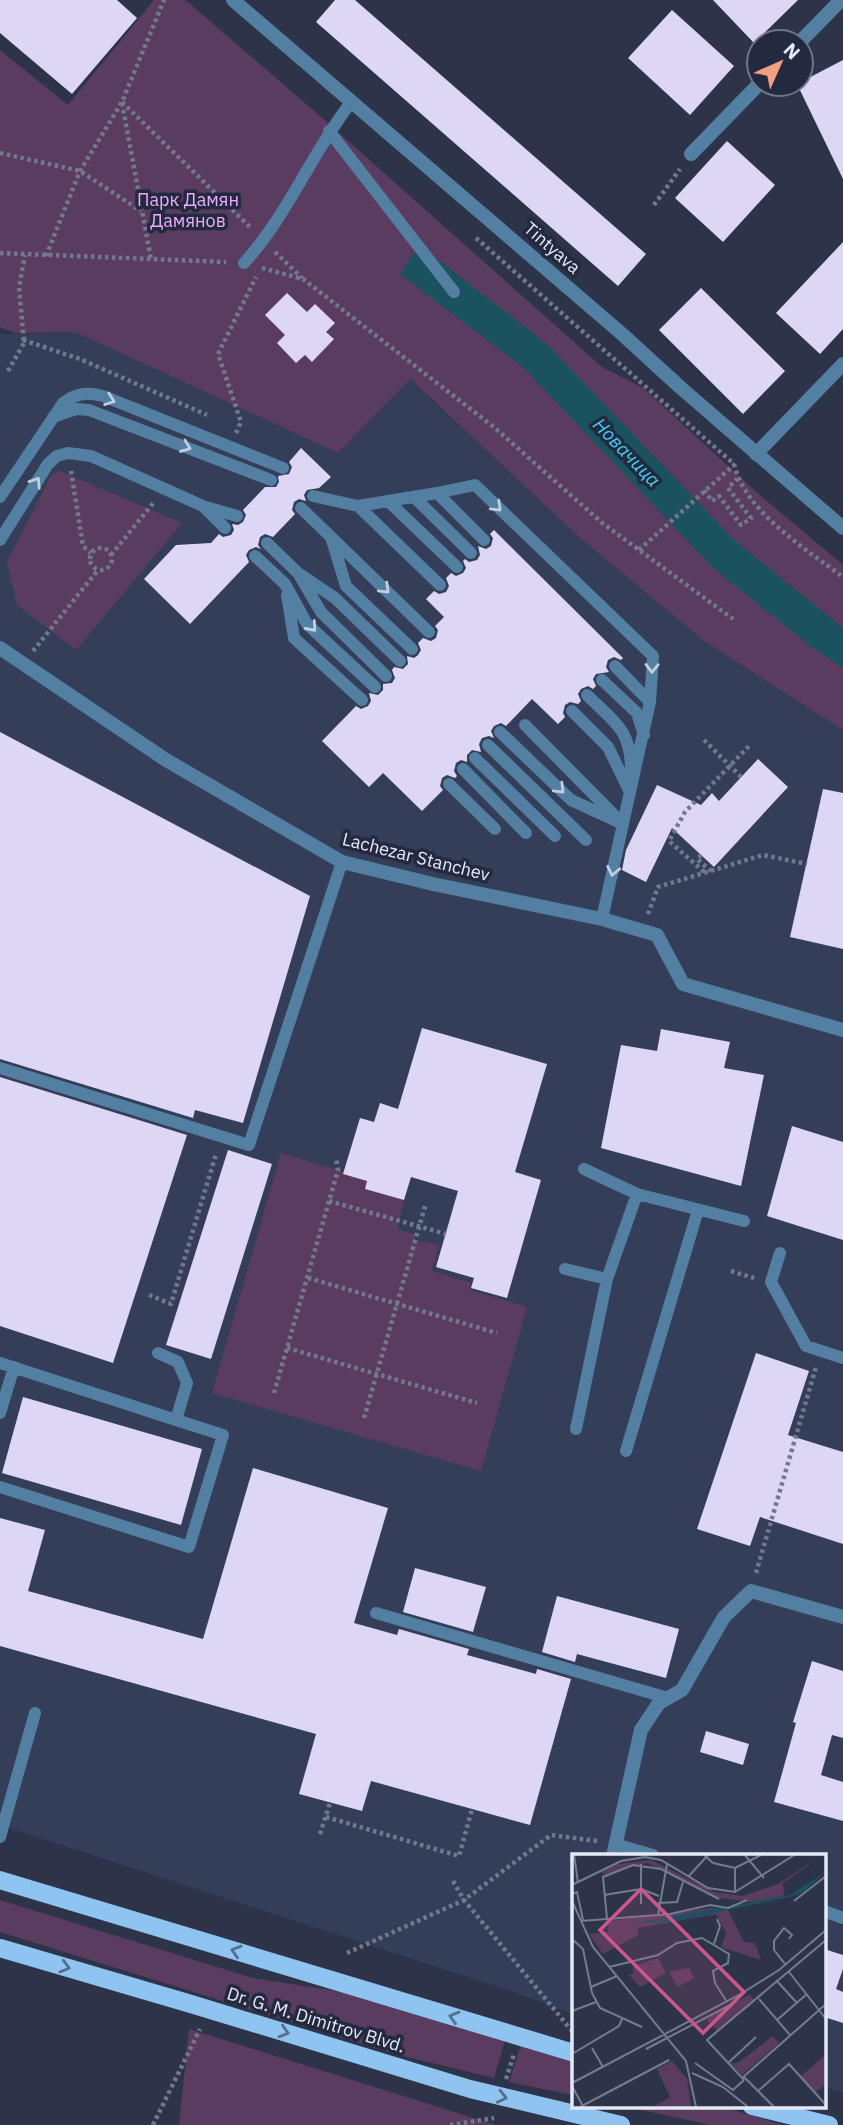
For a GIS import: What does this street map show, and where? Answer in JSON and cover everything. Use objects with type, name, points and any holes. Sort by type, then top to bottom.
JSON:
[{"type":"main road","points":[[0,1880],[572,2049]]},
{"type":"main road","name":"Dr. G. M. Dimitrov Blvd.","points":[[0,1948],[471,2090],[621,2125]]},
{"type":"main road","points":[[760,2108],[829,2125]]},
{"type":"street","name":"Tintyava","points":[[233,0],[843,528]]},
{"type":"street","points":[[814,28],[841,0]]},
{"type":"street","points":[[691,154],[745,98]]},
{"type":"street","points":[[756,454],[843,364]]},
{"type":"street","name":"Lachezar Stanchev","points":[[0,648],[166,760],[342,862],[602,919],[657,935],[682,984],[843,1030]]},
{"type":"street","points":[[614,1850],[641,1730],[659,1703],[681,1690],[724,1617],[751,1591],[843,1617]]},
{"type":"lane","points":[[244,263],[264,241],[329,131],[352,101]]},
{"type":"lane","points":[[329,131],[454,292]]},
{"type":"lane","points":[[0,497],[63,403],[82,393],[92,394],[283,468]]},
{"type":"lane","points":[[53,417],[76,409],[89,410],[271,480]]},
{"type":"lane","points":[[0,540],[48,464],[57,456],[68,453],[91,456],[203,506],[237,516]]},
{"type":"lane","points":[[313,496],[358,506],[475,485],[653,656],[650,702],[644,735],[602,919]]},
{"type":"lane","points":[[438,493],[484,540]]},
{"type":"lane","points":[[414,496],[471,553]]},
{"type":"lane","points":[[388,501],[457,567]]},
{"type":"lane","points":[[203,506],[225,528]]},
{"type":"lane","points":[[358,506],[440,584]]},
{"type":"lane","points":[[301,508],[429,632]]},
{"type":"lane","points":[[330,537],[346,586],[412,649]]},
{"type":"lane","points":[[267,543],[298,573],[335,597],[400,661]]},
{"type":"lane","points":[[255,556],[285,584],[307,624],[375,687]]},
{"type":"lane","points":[[298,573],[321,612],[386,676]]},
{"type":"lane","points":[[285,584],[294,638],[362,700]]},
{"type":"lane","points":[[615,666],[650,702]]},
{"type":"lane","points":[[602,680],[636,713],[644,735]]},
{"type":"lane","points":[[587,695],[624,732],[631,755],[630,792]]},
{"type":"lane","points":[[572,710],[608,747],[630,792]]},
{"type":"lane","points":[[525,725],[623,824]]},
{"type":"lane","points":[[500,732],[571,800],[623,824]]},
{"type":"lane","points":[[488,745],[586,839]]},
{"type":"lane","points":[[475,758],[555,836]]},
{"type":"lane","points":[[463,769],[526,833]]},
{"type":"lane","points":[[449,784],[495,829]]},
{"type":"lane","points":[[0,1068],[249,1146],[342,862]]},
{"type":"lane","points":[[584,1169],[637,1194],[744,1221]]},
{"type":"lane","points":[[576,1429],[607,1279],[637,1194]]},
{"type":"lane","points":[[626,1451],[698,1210]]},
{"type":"lane","points":[[780,1253],[771,1282],[806,1346],[843,1358]]},
{"type":"lane","points":[[565,1269],[607,1279]]},
{"type":"lane","points":[[158,1353],[178,1362],[187,1383],[176,1420]]},
{"type":"lane","points":[[0,1363],[223,1436],[189,1546],[0,1488]]},
{"type":"lane","points":[[0,1413],[13,1367]]},
{"type":"lane","points":[[376,1614],[668,1698]]},
{"type":"lane","points":[[0,1837],[34,1713]]},
{"type":"lane","points":[[614,1850],[645,1854]]},
{"type":"lane","points":[[826,1912],[843,1918]]},
{"type":"path","points":[[46,256],[80,171],[122,102],[164,0]]},
{"type":"path","points":[[122,102],[151,259]]},
{"type":"path","points":[[122,102],[303,279],[495,428],[601,522],[733,619]]},
{"type":"path","points":[[0,153],[80,171],[142,211]]},
{"type":"path","points":[[654,205],[677,174]]},
{"type":"path","points":[[473,235],[734,464],[737,479],[757,508],[843,577]]},
{"type":"path","points":[[0,246],[0,253],[24,255],[244,263],[303,279]]},
{"type":"path","points":[[8,371],[23,340],[19,287],[24,255]]},
{"type":"path","points":[[230,446],[241,422],[218,354],[260,268]]},
{"type":"path","points":[[23,340],[80,359],[214,418]]},
{"type":"path","points":[[226,424],[249,434]]},
{"type":"path","points":[[68,453],[83,546],[91,553],[91,563],[98,570]]},
{"type":"path","points":[[639,550],[734,464]]},
{"type":"path","points":[[704,490],[712,501],[719,496],[741,526],[751,518],[728,488],[737,479]]},
{"type":"path","points":[[24,662],[98,570],[105,569],[110,564],[111,555],[165,489]]},
{"type":"path","points":[[91,553],[103,548],[111,555]]},
{"type":"path","points":[[705,740],[741,777]]},
{"type":"path","points":[[708,872],[669,841],[685,812],[749,746]]},
{"type":"path","points":[[701,855],[696,859],[708,872]]},
{"type":"path","points":[[641,931],[658,887],[762,855],[807,864]]},
{"type":"path","points":[[149,1296],[171,1304],[216,1155]]},
{"type":"path","points":[[274,1392],[338,1170],[336,1158]]},
{"type":"path","points":[[329,1200],[446,1234]]},
{"type":"path","points":[[364,1418],[426,1203]]},
{"type":"path","points":[[308,1278],[497,1333]]},
{"type":"path","points":[[751,1591],[817,1366],[806,1346]]},
{"type":"path","points":[[287,1348],[477,1403]]},
{"type":"path","points":[[320,1834],[330,1802]]},
{"type":"path","points":[[326,1817],[459,1856],[472,1809]]},
{"type":"path","points":[[347,1953],[464,1900],[551,1835],[614,1850]]},
{"type":"path","points":[[453,1881],[464,1900],[572,2032]]},
{"type":"path","points":[[153,2125],[200,2029]]},
{"type":"path","points":[[505,2084],[517,2045]]},
{"type":"path","points":[[450,2125],[495,2118],[493,2125]]},
{"type":"shaded area","points":[[75,332],[338,453],[409,379],[580,538],[704,641],[843,730],[843,2092],[826,2088],[826,1854],[572,1854],[572,2014],[508,1990],[0,1825],[0,334]]},
{"type":"green space","name":"Парк Дамян Дамянов","points":[[154,0],[185,0],[189,3],[602,367],[643,388],[762,497],[843,565],[843,730],[704,641],[580,538],[410,379],[338,453],[75,332],[16,333],[0,327],[0,50],[68,105]]},
{"type":"green space","points":[[60,471],[182,523],[76,650],[17,605],[7,562],[52,474]]},
{"type":"green space","points":[[281,1153],[344,1172],[367,1181],[365,1189],[404,1200],[397,1229],[416,1235],[415,1240],[439,1245],[432,1271],[471,1283],[469,1290],[527,1307],[481,1471],[212,1393]]},
{"type":"green space","points":[[0,1900],[253,1978],[349,1993],[505,2040],[494,2078],[391,2053],[0,1932]]},
{"type":"green space","points":[[189,2029],[496,2125],[179,2125]]},
{"type":"green space","points":[[521,2045],[572,2061],[572,2095],[509,2082]]},
{"type":"green space","points":[[632,2108],[726,2108],[783,2125],[711,2125]]},
{"type":"water","name":"Новачица","points":[[419,245],[548,345],[734,540],[843,628],[843,668],[809,645],[713,568],[525,369],[400,274]]},
{"type":"building","points":[[0,0],[117,0],[137,18],[72,94],[0,33]]},
{"type":"building","points":[[335,0],[355,0],[646,254],[618,286],[316,22]]},
{"type":"building","points":[[713,0],[798,0],[769,28],[745,28],[745,34]]},
{"type":"building","points":[[672,10],[734,66],[690,115],[628,58]]},
{"type":"building","points":[[843,60],[843,179],[804,98],[815,98],[815,75]]},
{"type":"building","points":[[727,141],[775,185],[723,242],[675,198]]},
{"type":"building","points":[[843,242],[843,329],[820,354],[776,313]]},
{"type":"building","points":[[701,288],[785,371],[743,414],[659,330]]},
{"type":"building","points":[[287,293],[307,312],[315,304],[335,323],[326,332],[334,339],[312,362],[305,355],[296,363],[277,343],[285,335],[265,315]]},
{"type":"building","points":[[301,448],[331,477],[319,488],[307,490],[304,495],[306,501],[299,499],[294,502],[292,510],[295,514],[273,537],[265,534],[260,537],[258,545],[261,549],[256,547],[249,550],[246,555],[249,562],[190,624],[144,579],[176,545],[211,543],[219,534],[223,537],[231,535],[234,530],[232,524],[243,522],[246,515],[243,510],[265,487],[276,487],[278,476],[289,474],[292,467],[289,462]]},
{"type":"building","points":[[494,530],[623,658],[621,660],[614,657],[608,660],[606,667],[609,672],[596,674],[593,679],[596,686],[593,689],[588,686],[581,689],[578,694],[581,701],[578,704],[570,702],[565,705],[565,717],[558,724],[532,699],[506,726],[501,723],[494,726],[491,731],[494,738],[482,738],[479,744],[481,752],[472,750],[467,755],[467,762],[461,760],[456,763],[454,771],[457,776],[455,778],[447,775],[442,778],[440,786],[443,790],[422,811],[383,773],[369,787],[322,741],[356,706],[361,709],[368,706],[371,701],[369,693],[378,695],[383,690],[383,684],[392,683],[395,678],[392,670],[394,667],[403,669],[408,664],[407,656],[414,658],[418,655],[421,650],[418,643],[423,638],[431,641],[436,638],[438,630],[435,626],[444,617],[426,599],[434,591],[439,594],[446,592],[449,586],[446,578],[451,573],[456,576],[463,573],[466,568],[463,561],[465,559],[469,562],[477,560],[480,555],[478,546],[486,549],[491,546],[493,538],[490,534]]},
{"type":"building","points":[[0,732],[310,896],[243,1123],[195,1110],[193,1118],[0,1059]]},
{"type":"building","points":[[758,759],[788,787],[714,867],[672,828],[646,882],[622,870],[626,850],[657,785],[701,805],[712,793],[719,801]]},
{"type":"building","points":[[823,789],[843,793],[843,949],[790,937]]},
{"type":"building","points":[[422,1028],[547,1064],[515,1172],[541,1180],[507,1298],[471,1288],[474,1278],[436,1267],[458,1191],[411,1177],[404,1200],[365,1189],[367,1181],[343,1174],[360,1118],[374,1122],[380,1103],[398,1109]]},
{"type":"building","points":[[661,1029],[730,1042],[724,1068],[764,1075],[741,1186],[601,1148],[621,1045],[657,1051]]},
{"type":"building","points":[[0,1077],[187,1135],[113,1363],[0,1326]]},
{"type":"building","points":[[792,1126],[843,1142],[843,1240],[767,1216]]},
{"type":"building","points":[[228,1150],[272,1164],[211,1359],[166,1345]]},
{"type":"building","points":[[756,1353],[809,1371],[788,1435],[843,1452],[843,1544],[760,1517],[750,1546],[697,1529]]},
{"type":"building","points":[[23,1397],[202,1449],[181,1525],[2,1473]]},
{"type":"building","points":[[253,1468],[388,1508],[354,1623],[397,1635],[399,1629],[469,1649],[467,1655],[536,1674],[537,1669],[571,1679],[530,1825],[371,1781],[362,1811],[299,1794],[316,1734],[0,1646],[0,1518],[45,1530],[28,1591],[203,1639]]},
{"type":"building","points":[[415,1568],[486,1587],[473,1632],[403,1612]]},
{"type":"building","points":[[557,1596],[679,1629],[666,1678],[577,1654],[575,1662],[542,1652]]},
{"type":"building","points":[[812,1661],[843,1671],[843,1738],[832,1735],[821,1775],[843,1782],[843,1821],[774,1802],[796,1723],[793,1722]]},
{"type":"building","points":[[706,1731],[749,1744],[743,1765],[700,1752]]},
{"type":"building","points":[[826,1950],[843,1955],[843,1969],[836,1989],[843,1992],[843,2023],[826,2018]]}]
